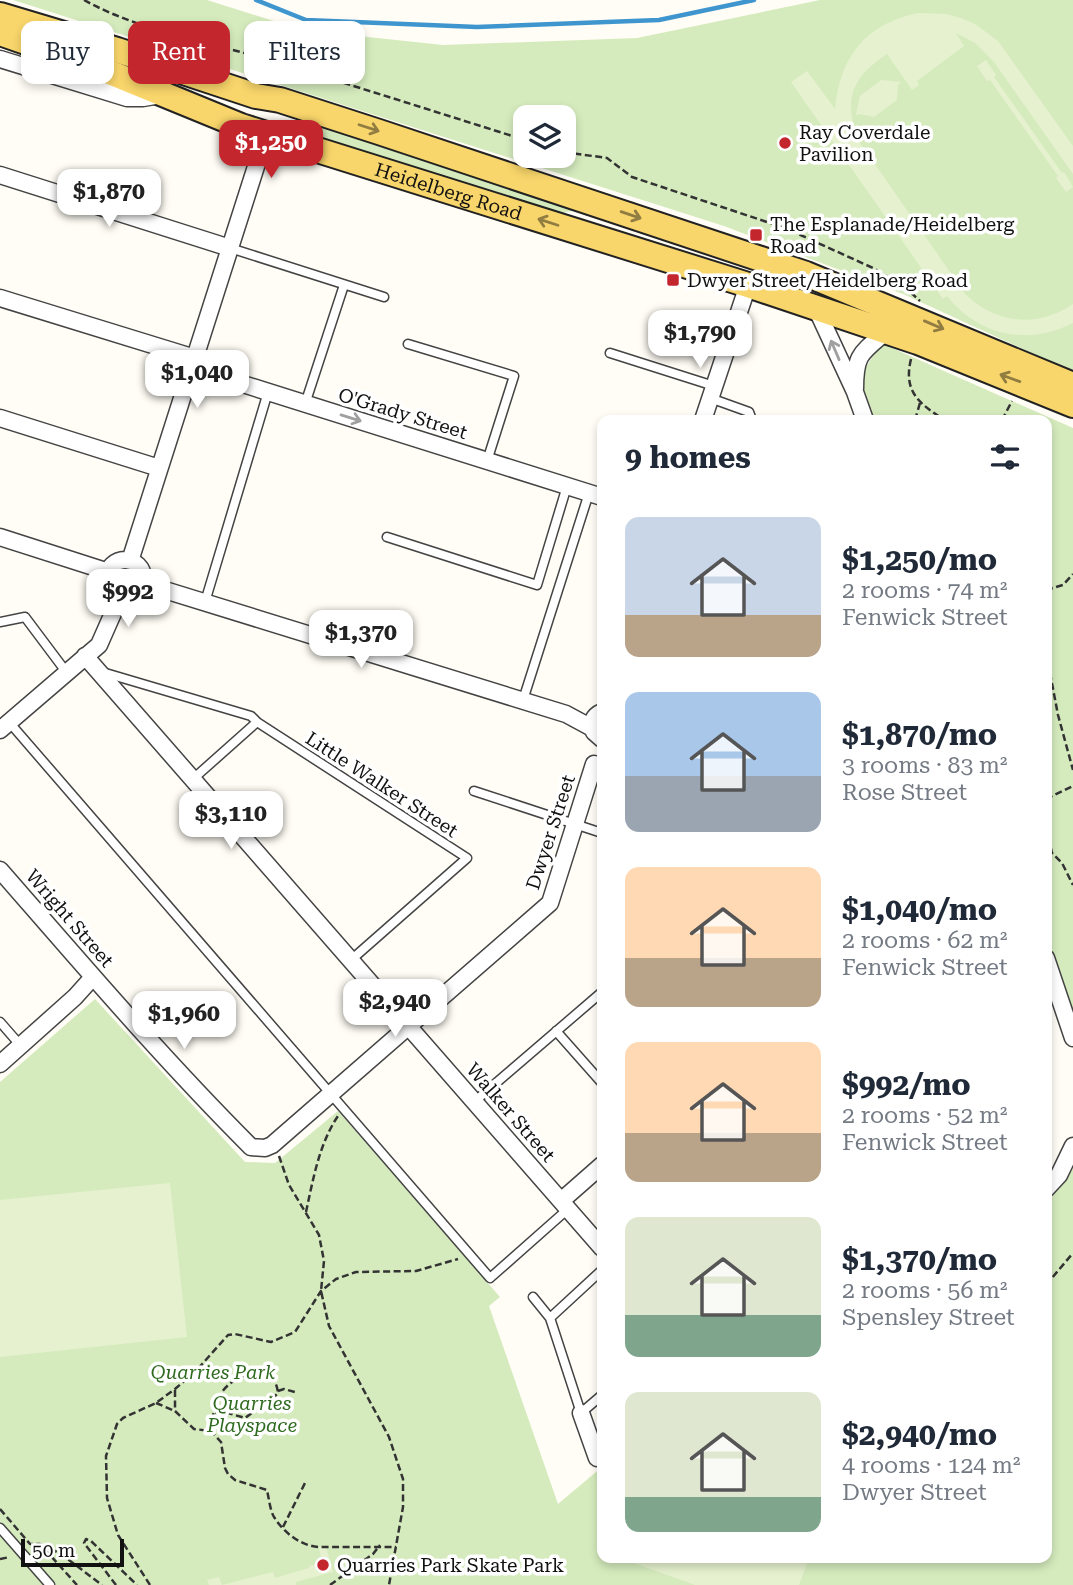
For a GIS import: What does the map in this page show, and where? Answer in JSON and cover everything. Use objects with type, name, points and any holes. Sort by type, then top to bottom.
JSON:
[{"type":"main road","name":"Heidelberg Road","points":[[0,15],[256,96],[280,100],[806,274],[1073,405]]},
{"type":"main road","name":"Heidelberg Road","points":[[0,33],[97,67],[241,126],[267,132],[887,331],[921,332],[1073,385]]},
{"type":"main road","points":[[267,132],[280,100]]},
{"type":"main road","points":[[581,233],[593,202]]},
{"type":"street","points":[[0,59],[127,98],[161,95]]},
{"type":"street","points":[[130,561],[267,132]]},
{"type":"street","points":[[0,175],[230,248]]},
{"type":"street","points":[[705,415],[748,285]]},
{"type":"street","name":"O'Grady Street","points":[[0,298],[193,363],[268,392],[567,486],[597,493]]},
{"type":"street","points":[[816,308],[855,391],[863,415]]},
{"type":"street","points":[[855,391],[855,366],[863,351],[887,331]]},
{"type":"street","points":[[0,418],[159,468]]},
{"type":"street","points":[[0,537],[109,572]]},
{"type":"street","points":[[130,561],[142,572],[142,583],[131,594],[121,595],[111,588],[109,572],[115,563],[130,561]]},
{"type":"street","points":[[142,583],[566,714],[597,721]]},
{"type":"street","points":[[5,726],[104,638],[121,595]]},
{"type":"street","name":"Walker Street","points":[[85,656],[597,1242]]},
{"type":"street","name":"Dwyer Street","points":[[272,1145],[550,903],[594,764]]},
{"type":"street","name":"Wright Street","points":[[0,870],[178,1071],[251,1147],[265,1148],[272,1145]]},
{"type":"street","points":[[1052,976],[1073,1038]]},
{"type":"street","points":[[0,1064],[93,977]]},
{"type":"street","points":[[1052,1183],[1059,1175],[1073,1146]]},
{"type":"street","points":[[565,1205],[597,1170]]},
{"type":"street","points":[[581,1413],[597,1458]]},
{"type":"lane","points":[[230,248],[384,297]]},
{"type":"lane","points":[[305,404],[344,285]]},
{"type":"lane","points":[[408,344],[514,376],[487,461]]},
{"type":"lane","points":[[610,353],[712,392],[750,415]]},
{"type":"lane","points":[[205,602],[268,392]]},
{"type":"lane","points":[[387,537],[537,585],[567,486]]},
{"type":"lane","points":[[523,700],[597,496]]},
{"type":"lane","points":[[0,622],[25,617],[67,673]]},
{"type":"lane","points":[[99,672],[251,716],[257,722],[193,779]]},
{"type":"lane","name":"Little Walker Street","points":[[257,722],[467,858],[351,960]]},
{"type":"lane","points":[[5,726],[332,1093],[490,1278],[565,1205]]},
{"type":"lane","points":[[474,791],[597,831]]},
{"type":"lane","points":[[474,1102],[597,996]]},
{"type":"lane","points":[[0,1022],[21,1046]]},
{"type":"lane","points":[[556,1031],[597,1077]]},
{"type":"lane","points":[[550,1318],[597,1275]]},
{"type":"lane","points":[[533,1297],[550,1318],[581,1413],[597,1399]]},
{"type":"lane","points":[[0,1528],[50,1585]]},
{"type":"path","points":[[84,0],[109,14],[135,23],[265,59],[513,136]]},
{"type":"path","points":[[576,154],[607,158],[632,177],[785,228],[873,268],[906,288],[928,311],[908,371],[908,383],[920,403],[937,415]]},
{"type":"path","points":[[1005,415],[1015,395]]},
{"type":"path","points":[[916,415],[920,403]]},
{"type":"path","points":[[1052,588],[1063,585],[1073,574]]},
{"type":"path","points":[[1052,684],[1073,770]]},
{"type":"path","points":[[1052,796],[1073,786]]},
{"type":"path","points":[[1052,853],[1062,863],[1073,885]]},
{"type":"path","points":[[306,1213],[315,1171],[330,1127],[344,1108]]},
{"type":"path","points":[[272,1145],[279,1155],[289,1185],[319,1235],[324,1261],[321,1291],[329,1326],[389,1437],[403,1479],[403,1507],[389,1585]]},
{"type":"path","points":[[1052,1278],[1073,1253]]},
{"type":"path","points":[[150,1585],[118,1535],[107,1498],[106,1456],[117,1424],[131,1413],[156,1403],[175,1389],[196,1371],[228,1335],[271,1342],[295,1332],[321,1291],[336,1279],[356,1272],[416,1271],[470,1254]]},
{"type":"path","points":[[209,1430],[220,1394],[237,1378],[257,1372],[272,1378],[278,1391]]},
{"type":"path","points":[[175,1389],[175,1411]]},
{"type":"path","points":[[215,1413],[228,1413],[245,1418],[268,1403],[278,1391],[284,1389],[295,1392]]},
{"type":"path","points":[[156,1403],[175,1411],[194,1429],[209,1430],[222,1442],[228,1474],[236,1480],[267,1490],[273,1516],[298,1541],[309,1547],[396,1547]]},
{"type":"path","points":[[283,1527],[306,1481]]},
{"type":"path","points":[[0,1509],[30,1544],[40,1544],[61,1554],[102,1585]]},
{"type":"path","points":[[116,1585],[84,1543],[86,1539],[137,1585]]},
{"type":"path","points":[[40,1544],[77,1585]]},
{"type":"path","points":[[330,1585],[373,1554],[380,1545]]},
{"type":"path","points":[[0,1559],[15,1556]]},
{"type":"green space","points":[[13,0],[207,0],[274,21],[244,21],[244,73],[230,69],[230,21],[128,21],[128,37],[114,32],[114,21],[79,21]]},
{"type":"green space","points":[[820,0],[1073,0],[1073,372],[903,294],[724,226],[542,168],[576,168],[576,105],[513,105],[513,159],[277,84],[365,84],[365,37],[443,45],[637,38]]},
{"type":"green space","points":[[918,13],[947,14],[961,18],[975,24],[998,41],[1073,146],[1073,174],[994,62],[975,43],[956,33],[964,46],[917,81],[919,85],[912,90],[887,54],[866,71],[858,81],[851,101],[858,140],[966,295],[991,312],[1018,319],[1046,317],[1073,304],[1073,323],[1039,334],[1005,333],[974,320],[947,296],[943,299],[791,82],[807,71],[835,109],[843,74],[858,46],[883,25]]},
{"type":"green space","points":[[986,60],[996,75],[994,77],[1062,173],[1064,172],[1073,187],[1066,192],[1056,178],[1058,176],[990,80],[987,81],[977,66]]},
{"type":"green space","points":[[881,80],[901,82],[898,85],[897,100],[874,117],[856,115],[860,96]]},
{"type":"green space","points":[[301,118],[576,210],[558,214],[291,129],[291,122]]},
{"type":"green space","points":[[883,344],[1044,415],[870,415],[863,380],[864,372]]},
{"type":"green space","points":[[1052,419],[1073,428],[1073,1019],[1052,958]]},
{"type":"green space","name":"Quarries Park","points":[[95,999],[245,1162],[275,1163],[338,1111],[500,1297],[489,1306],[558,1504],[597,1471],[597,1563],[1052,1563],[1052,1194],[1073,1168],[1073,1585],[0,1585],[0,1082]]},
{"type":"green space","points":[[170,1183],[187,1337],[0,1357],[0,1200]]},
{"type":"green space","name":"Quarries Park Skate Park","points":[[319,1547],[326,1547],[333,1572],[296,1582],[296,1585],[222,1585],[273,1572],[275,1578],[322,1563]]},
{"type":"green space","points":[[634,1563],[807,1563],[799,1585],[695,1585]]},
{"type":"green space","points":[[219,1577],[222,1585],[209,1585],[207,1580]]},
{"type":"waterway","points":[[256,0],[306,20],[477,27],[659,20],[754,0]]},
{"type":"place","name":"Ray Coverdale Pavilion","points":[[785,143]]},
{"type":"place","name":"The Esplanade/Heidelberg Road","points":[[756,235]]},
{"type":"place","name":"Dwyer Street/Heidelberg Road","points":[[673,280]]},
{"type":"place","name":"Quarries Park Skate Park","points":[[323,1565]]},
{"type":"park label","name":"Quarries Playspace","points":[[252,1414]]}]
